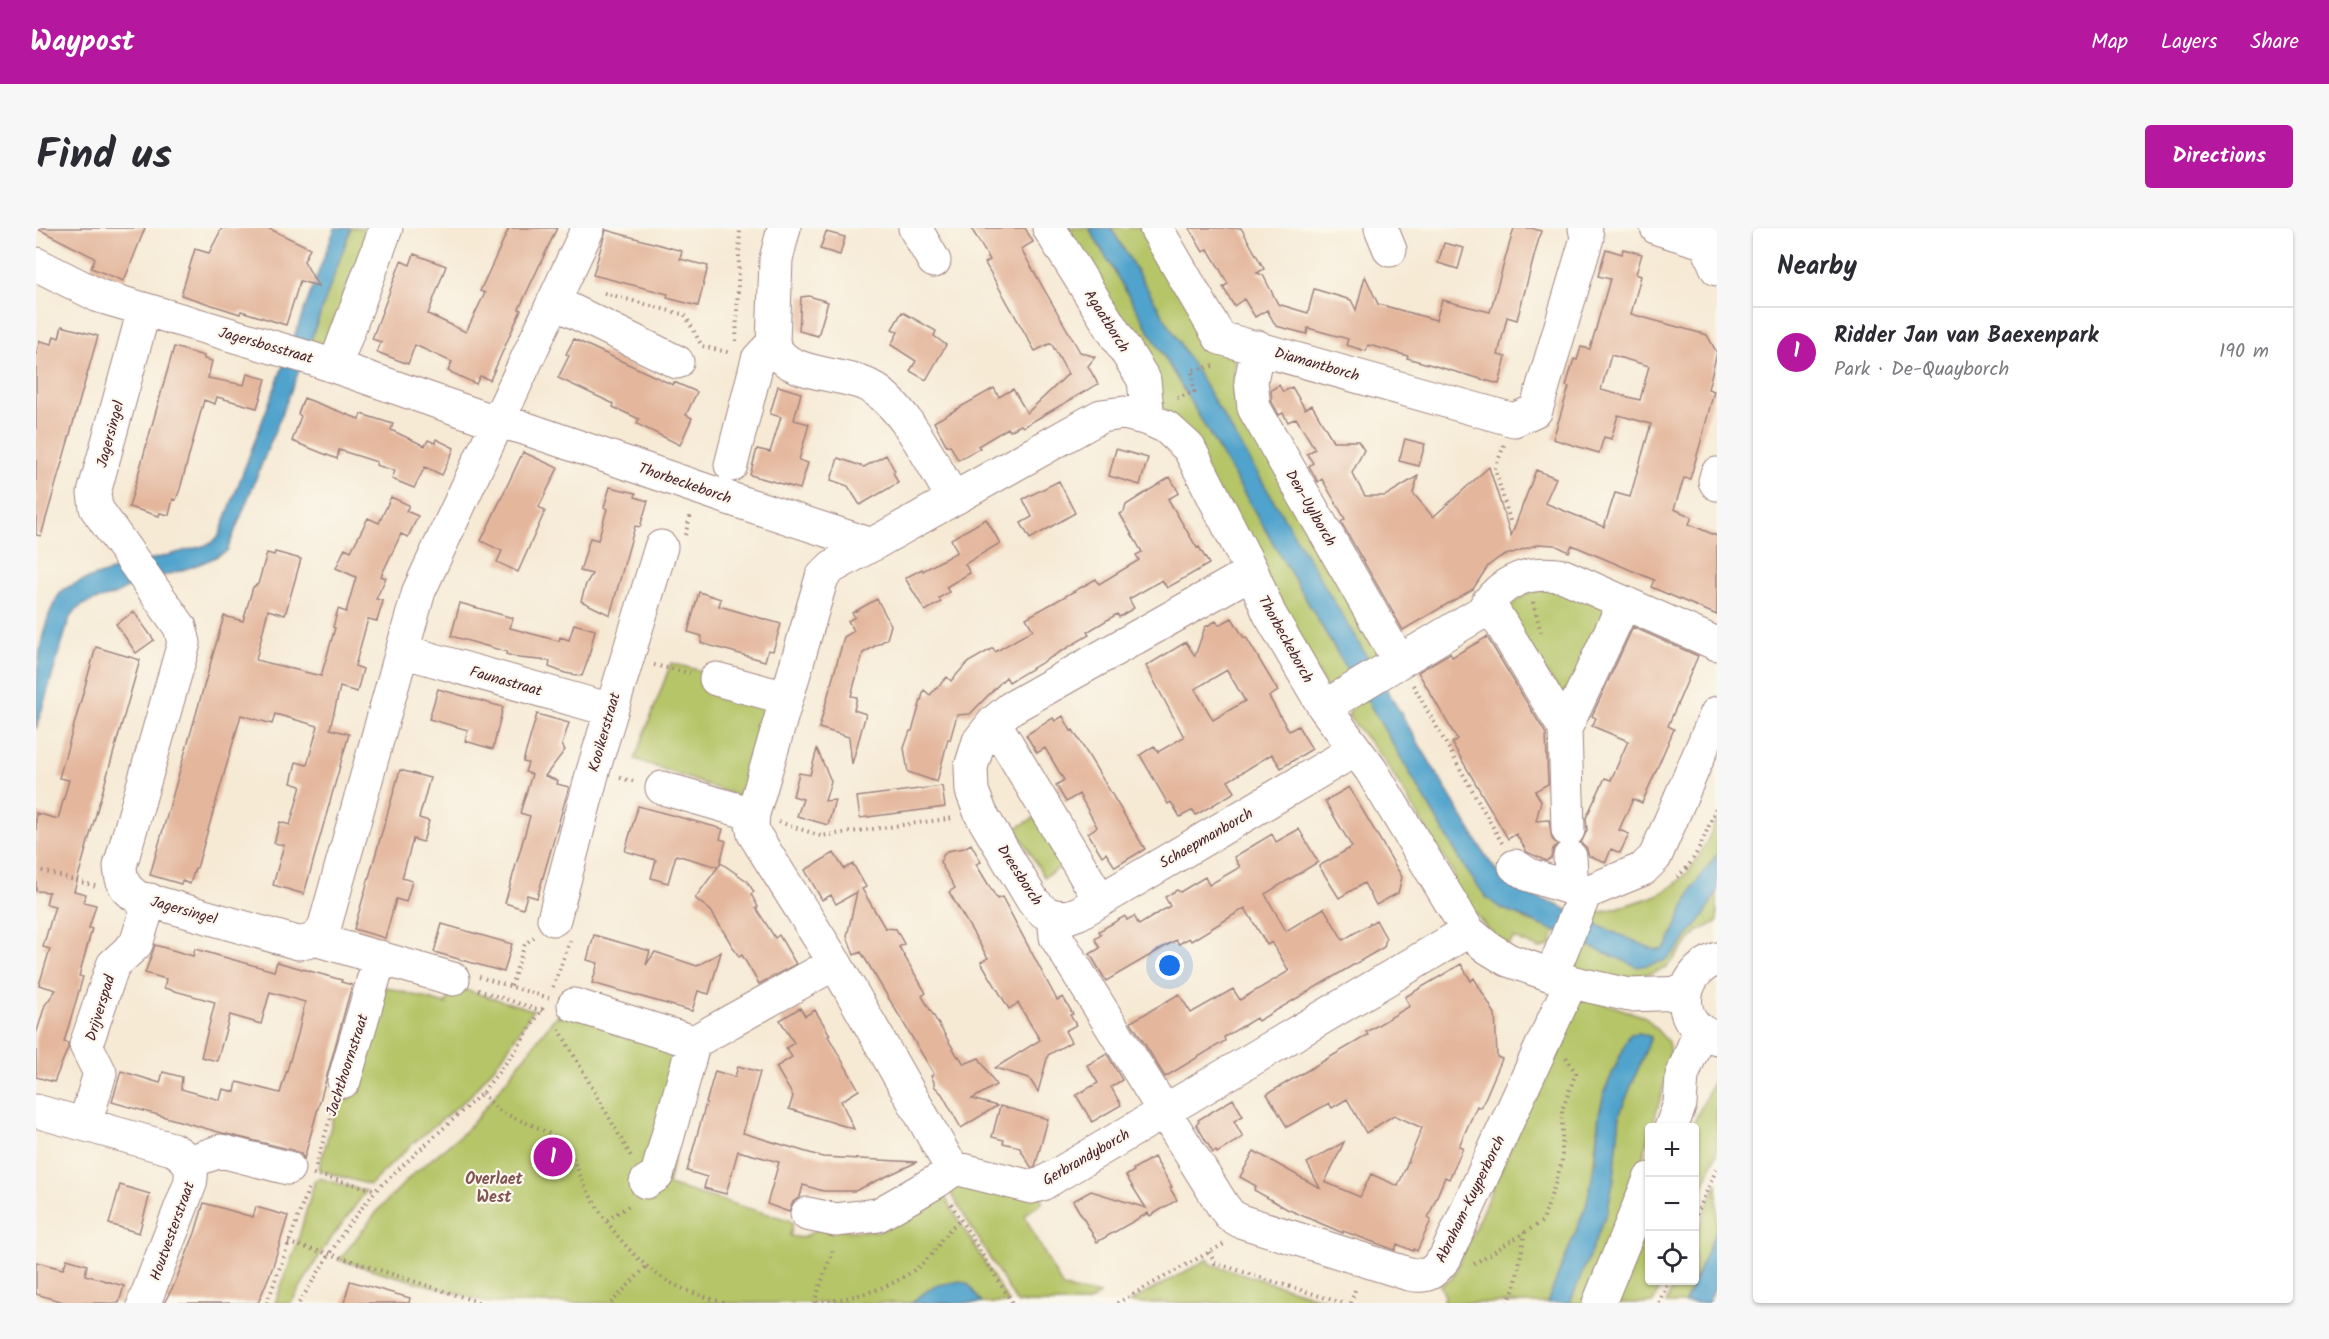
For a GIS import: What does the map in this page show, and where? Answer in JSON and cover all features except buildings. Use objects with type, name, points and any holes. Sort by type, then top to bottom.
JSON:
[{"type":"street","points":[[324,363],[386,228]]},
{"type":"street","points":[[314,939],[321,934],[325,925],[419,591],[588,228]]},
{"type":"street","points":[[784,228],[776,258],[775,348],[787,361],[819,374],[867,385],[887,398],[902,415],[953,498]]},
{"type":"street","points":[[915,228],[934,261]]},
{"type":"street","name":"Agaatborch","points":[[1049,228],[1144,380],[1148,419]]},
{"type":"street","name":"Diamantborch","points":[[1156,228],[1220,338],[1525,415]]},
{"type":"street","points":[[1525,415],[1587,238],[1585,228]]},
{"type":"street","points":[[1657,228],[1713,250]]},
{"type":"street","name":"Jagersbosstraat","points":[[36,264],[99,296],[324,363],[497,422]]},
{"type":"street","points":[[554,302],[677,362]]},
{"type":"street","name":"Jagersingel","points":[[144,310],[94,494],[96,508],[180,627],[184,643],[120,866],[120,880],[139,896],[298,943],[314,939]]},
{"type":"street","name":"Den-Uylborch","points":[[1258,347],[1251,381],[1254,408],[1391,666]]},
{"type":"street","points":[[731,465],[758,359],[775,348]]},
{"type":"street","name":"Thorbeckeborch","points":[[753,814],[822,577],[832,567],[1101,416],[1124,413],[1148,419],[1166,427],[1189,448],[1252,572],[1269,613],[1335,700],[1355,750],[1371,770],[1453,910],[1468,931],[1486,947],[1508,960],[1562,967],[1629,995],[1685,993]]},
{"type":"street","name":"Thorbeckeborch","points":[[497,422],[521,427],[872,545]]},
{"type":"street","points":[[1717,474],[1715,481],[1717,484]]},
{"type":"street","name":"Kooikerstraat","points":[[554,919],[610,710],[661,547]]},
{"type":"street","name":"Dreesborch","points":[[1164,1110],[1056,937],[1054,916],[1044,912],[1034,901],[981,814],[972,791],[971,767],[978,741],[994,722],[1011,708],[1252,572]]},
{"type":"street","points":[[1335,700],[1482,612],[1488,602],[1505,586],[1526,575],[1546,573],[1564,576],[1717,644]]},
{"type":"street","points":[[1488,602],[1565,729]]},
{"type":"street","points":[[1562,967],[1579,897],[1569,843],[1565,782],[1565,729],[1624,603]]},
{"type":"street","name":"Faunastraat","points":[[402,651],[610,710]]},
{"type":"street","points":[[716,679],[786,698]]},
{"type":"street","points":[[1515,866],[1529,875],[1579,897],[1643,869],[1655,857],[1717,713]]},
{"type":"street","points":[[994,722],[1100,900]]},
{"type":"street","name":"Schaepmanborch","points":[[1054,916],[1068,917],[1079,913],[1355,750]]},
{"type":"street","points":[[662,788],[753,814],[754,834],[835,963],[947,1160],[946,1174],[878,1215],[821,1217]]},
{"type":"street","name":"Drijverspad","points":[[85,1124],[100,1073],[86,1046],[113,965],[136,944],[139,896]]},
{"type":"street","name":"Gerbrandyborch","points":[[946,1174],[1032,1187],[1042,1184],[1468,931]]},
{"type":"street","points":[[314,939],[453,979]]},
{"type":"street","name":"Jachthoornstraat","points":[[344,1082],[380,957]]},
{"type":"street","points":[[1676,1116],[1701,1084],[1711,1038],[1688,1013],[1685,993],[1693,975],[1700,967],[1717,959]]},
{"type":"street","points":[[554,1010],[694,1042],[835,963]]},
{"type":"street","name":"Abraham-Kuyperborch","points":[[1164,1110],[1223,1206],[1230,1215],[1240,1221],[1409,1274],[1421,1276],[1435,1271],[1445,1258],[1550,1028],[1562,967]]},
{"type":"street","points":[[646,1182],[657,1175],[694,1042]]},
{"type":"street","points":[[36,1111],[85,1124]]},
{"type":"street","name":"Houtvesterstraat","points":[[85,1124],[172,1149],[182,1154],[189,1162],[193,1172],[144,1303]]},
{"type":"street","points":[[189,1162],[221,1151],[301,1171]]},
{"type":"street","points":[[1599,1303],[1645,1191]]},
{"type":"path","points":[[594,291],[685,315],[702,346],[735,354]]},
{"type":"path","points":[[1177,398],[1194,392],[1192,370],[1215,366]]},
{"type":"path","points":[[1511,524],[1495,469],[1525,415]]},
{"type":"path","points":[[631,640],[651,664],[716,679]]},
{"type":"path","points":[[1391,666],[1515,866]]},
{"type":"path","points":[[593,771],[662,788]]},
{"type":"path","points":[[753,814],[821,836],[981,814]]},
{"type":"path","points":[[36,868],[108,890],[139,896]]},
{"type":"path","points":[[511,986],[525,944],[554,919]]},
{"type":"path","points":[[453,979],[466,973],[511,986],[554,1010],[646,1182]]},
{"type":"path","points":[[453,979],[463,986],[554,1010]]},
{"type":"path","points":[[1435,1271],[1458,1273],[1543,1221],[1562,1162],[1562,1110],[1576,1073],[1550,1028]]},
{"type":"path","name":"Jachthoornstraat","points":[[301,1171],[344,1082]]},
{"type":"path","points":[[482,1093],[501,1111],[557,1140],[569,1152],[587,1190],[607,1220],[632,1254],[646,1267],[674,1284],[726,1303]]},
{"type":"path","points":[[1699,1211],[1717,1168]]},
{"type":"path","points":[[267,1303],[288,1243],[301,1171],[376,1190]]},
{"type":"path","points":[[946,1174],[961,1220],[1012,1303]]},
{"type":"path","points":[[821,1217],[835,1244],[816,1303],[853,1298],[896,1281],[923,1264],[934,1252],[946,1232],[961,1220]]},
{"type":"path","points":[[1117,1303],[1258,1226]]},
{"type":"path","points":[[1508,1303],[1515,1287],[1525,1232]]},
{"type":"path","points":[[288,1243],[330,1254],[481,1303]]},
{"type":"path","points":[[1209,1252],[1215,1263],[1342,1303]]},
{"type":"path","points":[[611,1303],[646,1267]]},
{"type":"path","points":[[1659,1303],[1667,1285]]},
{"type":"green space","points":[[351,228],[375,228],[358,275],[349,279],[343,294],[347,303],[343,313],[335,317],[328,334],[332,342],[329,348],[308,348]]},
{"type":"green space","points":[[1061,228],[1089,228],[1355,683],[1329,692],[1165,413]]},
{"type":"green space","points":[[1111,228],[1145,228],[1234,353],[1234,395],[1387,662],[1374,672]]},
{"type":"green space","points":[[1571,584],[1624,603],[1582,694],[1561,696],[1506,608],[1528,593]]},
{"type":"green space","points":[[671,663],[790,694],[754,802],[635,759]]},
{"type":"green space","points":[[1366,698],[1467,871],[1524,919],[1556,930],[1550,946],[1540,949],[1514,938],[1508,946],[1496,939],[1451,884],[1454,874],[1384,760],[1348,716],[1352,706]]},
{"type":"green space","points":[[1036,817],[1063,866],[1044,877],[1016,828]]},
{"type":"green space","points":[[1717,818],[1717,854],[1693,887],[1668,945],[1662,950],[1655,950],[1583,919],[1588,909],[1597,913],[1606,911],[1649,898],[1673,886],[1690,870],[1708,840]]},
{"type":"green space","points":[[1717,891],[1717,922],[1697,932],[1666,968],[1651,973],[1609,980],[1573,969],[1569,951],[1575,939],[1664,961],[1705,914]]},
{"type":"green space","points":[[382,986],[446,1004],[452,986],[533,1010],[503,1056],[470,1096],[411,1145],[370,1185],[322,1171],[319,1168],[339,1098],[349,1100]]},
{"type":"green space","points":[[1578,997],[1585,997],[1645,1017],[1668,1042],[1670,1053],[1664,1086],[1653,1123],[1645,1123],[1645,1150],[1635,1187],[1586,1303],[1570,1303],[1607,1212],[1614,1178],[1620,1113],[1651,1037],[1639,1033],[1620,1056],[1605,1090],[1599,1114],[1591,1188],[1547,1303],[1443,1303],[1445,1296],[1440,1285],[1452,1279]]},
{"type":"green space","points":[[560,1009],[697,1047],[668,1185],[789,1220],[793,1223],[790,1236],[802,1238],[827,1224],[850,1231],[881,1231],[943,1194],[1009,1303],[490,1303],[339,1260],[380,1208],[412,1175],[461,1135],[477,1118],[556,1016],[559,1017],[556,1010]]},
{"type":"green space","points":[[1717,1077],[1717,1152],[1699,1195],[1699,1123],[1694,1123]]},
{"type":"green space","points":[[964,1171],[1041,1192],[1042,1203],[1024,1215],[1063,1288],[1100,1295],[1087,1303],[1017,1303],[947,1187]]},
{"type":"green space","points":[[319,1178],[366,1191],[322,1251],[291,1303],[275,1303],[297,1244],[315,1180]]},
{"type":"green space","points":[[1717,1183],[1717,1228],[1699,1270],[1699,1226]]},
{"type":"green space","points":[[1645,1234],[1645,1285],[1660,1285],[1653,1303],[1616,1303]]},
{"type":"green space","points":[[1208,1259],[1211,1264],[1336,1303],[1128,1303]]},
{"type":"green space","points":[[1674,1285],[1693,1285],[1685,1303],[1666,1303]]},
{"type":"water","points":[[335,228],[351,228],[308,348],[227,551],[195,566],[136,584],[114,595],[90,602],[75,611],[70,617],[36,729],[37,676],[42,639],[53,606],[61,592],[70,586],[107,573],[210,544],[219,536]]},
{"type":"water","points":[[1089,228],[1111,228],[1487,858],[1503,880],[1513,888],[1562,907],[1583,919],[1655,950],[1662,950],[1668,945],[1693,887],[1717,854],[1717,891],[1705,914],[1678,949],[1664,961],[1638,967],[1499,907],[1486,897],[1467,871],[1355,683]]},
{"type":"water","points":[[1639,1033],[1651,1037],[1620,1113],[1614,1178],[1607,1212],[1570,1303],[1547,1303],[1586,1206],[1595,1165],[1599,1114],[1605,1090],[1630,1034]]},
{"type":"water","points":[[1717,1228],[1717,1282],[1708,1303],[1685,1303],[1693,1285],[1699,1285],[1699,1270]]},
{"type":"water","points":[[960,1281],[968,1284],[982,1303],[910,1303],[934,1286]]},
{"type":"place","name":"Ridder Jan van Baexenpark","points":[[553,1157]]},
{"type":"district","name":"Overlaet West","points":[[494,1187]]}]
